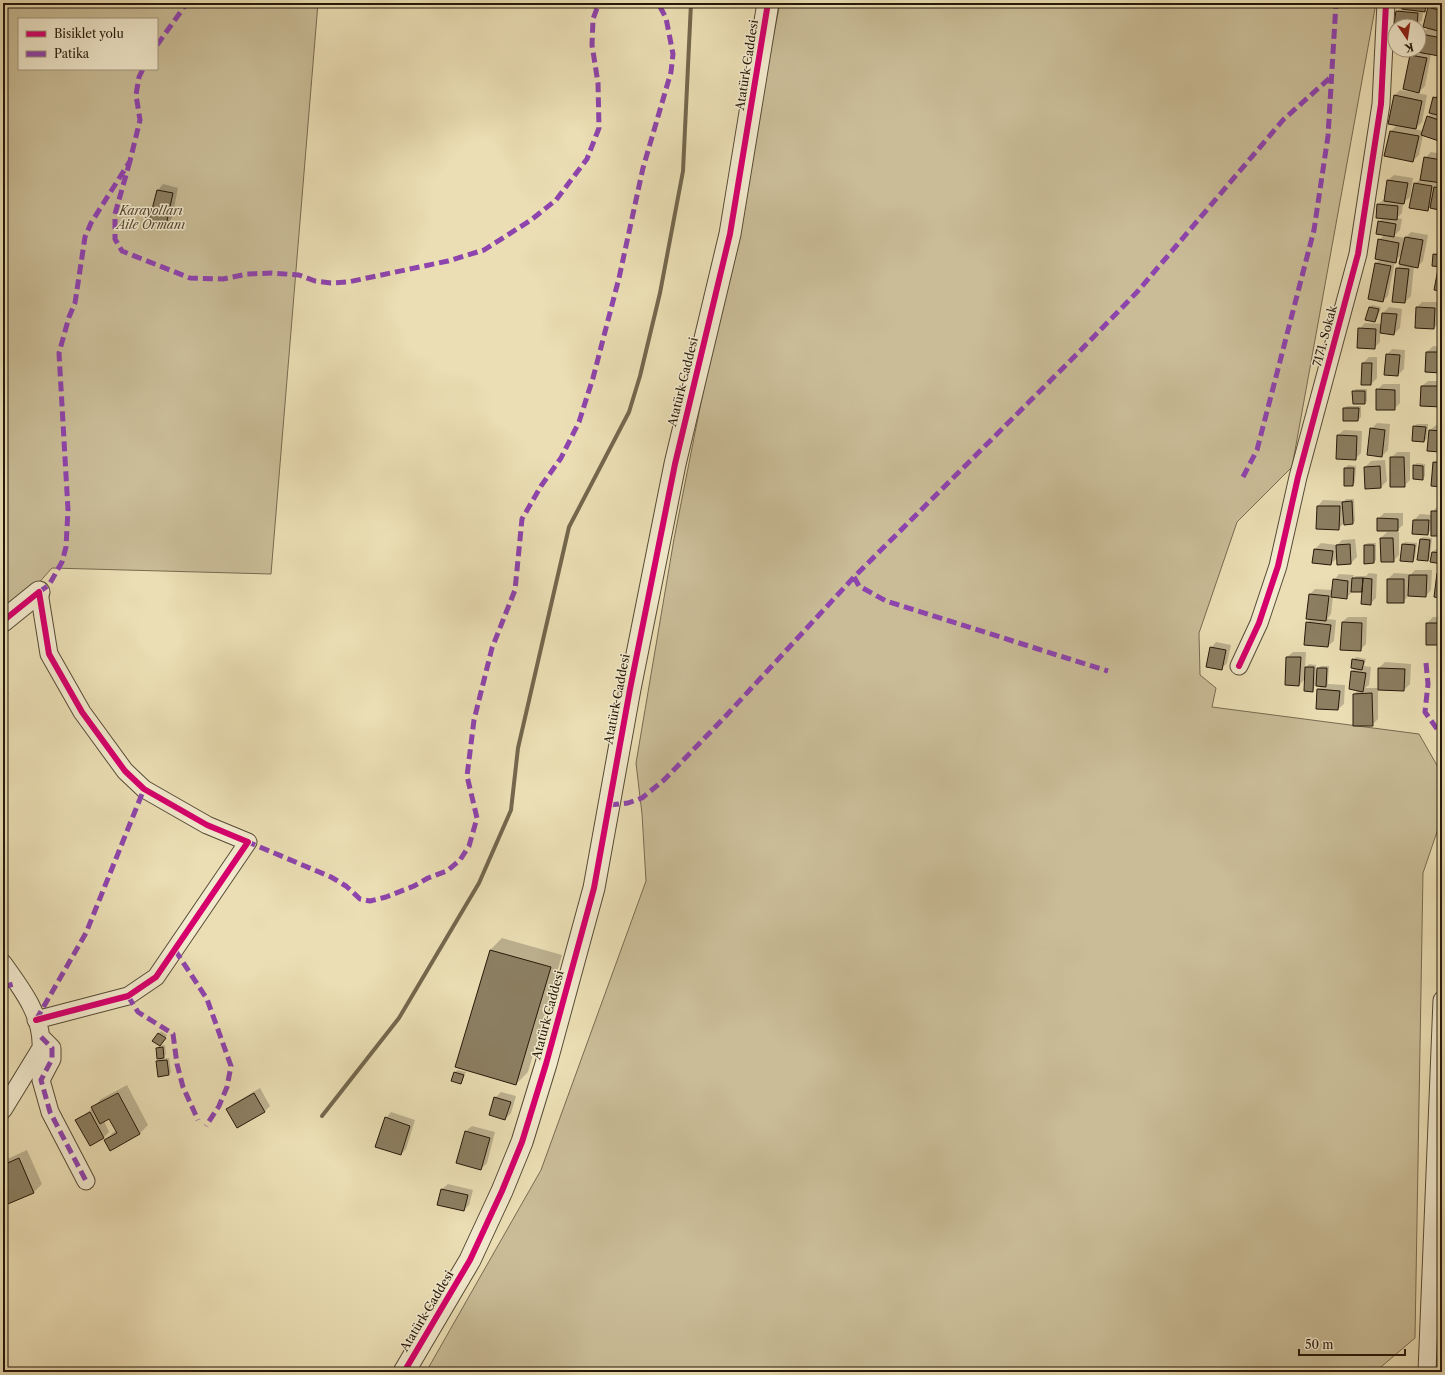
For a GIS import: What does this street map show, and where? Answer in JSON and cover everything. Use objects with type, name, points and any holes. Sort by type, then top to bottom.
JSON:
[{"type":"street","name":"Atatürk Caddesi","points":[[404,1372],[470,1260],[502,1191],[522,1142],[546,1064],[594,888],[630,689],[675,464],[730,234],[768,3]]},
{"type":"street","name":"7171. Sokak","points":[[1239,666],[1259,623],[1278,566],[1302,463],[1358,254],[1381,104],[1386,3]]},
{"type":"street","points":[[3,621],[39,592],[49,654],[82,712],[125,771],[144,789],[207,825],[248,842],[156,977],[128,996],[36,1020]]},
{"type":"street","points":[[3,963],[10,985],[29,1000],[41,1037],[40,1048],[3,1110]]},
{"type":"street","points":[[1427,1372],[1442,1000]]},
{"type":"street","points":[[41,1037],[52,1048],[52,1059],[41,1080],[50,1112],[86,1181]]},
{"type":"green space","name":"Karayolları Aile Ormanı","points":[[3,3],[318,3],[271,574],[52,568],[3,623]]},
{"type":"green space","points":[[780,3],[1376,3],[1292,467],[1237,522],[1199,633],[1200,675],[1216,688],[1212,707],[1419,734],[1442,774],[1442,817],[1423,873],[1415,1338],[1375,1372],[426,1372],[541,1170],[646,881],[642,814],[636,763],[674,539]]},
{"type":"building","points":[[1403,3],[1426,3],[1425,12],[1402,9]]},
{"type":"building","points":[[1428,7],[1442,11],[1442,32],[1427,28],[1427,18],[1425,18]]},
{"type":"building","points":[[1396,11],[1418,13],[1418,18],[1395,18]]},
{"type":"building","points":[[1427,35],[1442,38],[1439,56],[1427,54]]},
{"type":"building","points":[[1409,58],[1427,58],[1419,93],[1403,89]]},
{"type":"building","points":[[1394,95],[1422,101],[1416,129],[1388,124]]},
{"type":"building","points":[[1433,97],[1442,99],[1442,116],[1429,113]]},
{"type":"building","points":[[1427,116],[1442,121],[1442,142],[1421,135]]},
{"type":"building","points":[[1390,131],[1419,136],[1413,162],[1384,156]]},
{"type":"building","points":[[1424,157],[1442,160],[1442,183],[1420,180]]},
{"type":"building","points":[[1387,180],[1408,183],[1404,204],[1384,201]]},
{"type":"building","points":[[1414,183],[1432,186],[1428,211],[1409,208]]},
{"type":"building","points":[[1434,187],[1442,188],[1439,210],[1430,208]]},
{"type":"building","points":[[157,190],[173,193],[166,225],[149,221]]},
{"type":"building","points":[[1377,204],[1398,206],[1397,220],[1376,218]]},
{"type":"building","points":[[1378,221],[1396,224],[1394,237],[1376,234]]},
{"type":"building","points":[[1405,237],[1423,240],[1418,268],[1399,264]]},
{"type":"building","points":[[1442,238],[1442,267],[1432,266],[1433,254],[1441,255]]},
{"type":"building","points":[[1378,239],[1399,243],[1396,263],[1375,259]]},
{"type":"building","points":[[1375,263],[1391,266],[1383,302],[1368,299]]},
{"type":"building","points":[[1396,268],[1409,269],[1405,303],[1392,302]]},
{"type":"building","points":[[1438,269],[1442,270],[1442,291],[1434,290]]},
{"type":"building","points":[[1369,307],[1379,309],[1375,322],[1365,320]]},
{"type":"building","points":[[1416,307],[1435,308],[1434,329],[1415,328]]},
{"type":"building","points":[[1442,309],[1442,326],[1439,326]]},
{"type":"building","points":[[1382,313],[1397,314],[1394,335],[1380,333]]},
{"type":"building","points":[[1358,328],[1376,329],[1375,349],[1357,348]]},
{"type":"building","points":[[1426,352],[1442,352],[1441,373],[1425,372]]},
{"type":"building","points":[[1386,354],[1400,355],[1398,376],[1384,375]]},
{"type":"building","points":[[1362,363],[1372,363],[1371,385],[1361,385]]},
{"type":"building","points":[[1421,386],[1442,386],[1442,407],[1420,406]]},
{"type":"building","points":[[1376,389],[1395,390],[1395,410],[1376,410]]},
{"type":"building","points":[[1352,391],[1365,391],[1365,404],[1353,404]]},
{"type":"building","points":[[1343,408],[1359,408],[1358,421],[1343,421]]},
{"type":"building","points":[[1413,426],[1426,427],[1424,442],[1412,441]]},
{"type":"building","points":[[1370,428],[1385,430],[1382,457],[1367,455]]},
{"type":"building","points":[[1429,430],[1442,431],[1440,452],[1427,451]]},
{"type":"building","points":[[1337,435],[1357,436],[1356,460],[1336,459]]},
{"type":"building","points":[[1390,457],[1404,457],[1405,487],[1390,487]]},
{"type":"building","points":[[1433,462],[1442,463],[1442,487],[1431,486]]},
{"type":"building","points":[[1413,465],[1423,466],[1423,480],[1413,479]]},
{"type":"building","points":[[1380,466],[1381,488],[1365,489],[1364,467]]},
{"type":"building","points":[[1344,468],[1354,468],[1353,486],[1344,486]]},
{"type":"building","points":[[1352,501],[1353,524],[1344,525],[1342,502]]},
{"type":"building","points":[[1317,506],[1340,506],[1339,530],[1316,529]]},
{"type":"building","points":[[1431,511],[1442,511],[1442,536],[1431,536]]},
{"type":"building","points":[[1377,518],[1398,519],[1398,531],[1377,531]]},
{"type":"building","points":[[1413,520],[1429,520],[1428,535],[1412,534]]},
{"type":"building","points":[[1380,538],[1393,538],[1394,562],[1381,562]]},
{"type":"building","points":[[1420,539],[1430,540],[1428,561],[1417,560]]},
{"type":"building","points":[[1350,544],[1351,564],[1337,565],[1336,545]]},
{"type":"building","points":[[1402,544],[1415,545],[1413,562],[1400,561]]},
{"type":"building","points":[[1364,545],[1374,545],[1374,563],[1364,564]]},
{"type":"building","points":[[1314,549],[1333,551],[1331,565],[1312,563]]},
{"type":"building","points":[[1432,552],[1442,553],[1442,564],[1430,562]]},
{"type":"building","points":[[1437,573],[1442,573],[1442,598],[1434,597]]},
{"type":"building","points":[[1409,575],[1427,575],[1426,597],[1408,596]]},
{"type":"building","points":[[1352,578],[1363,578],[1362,592],[1351,592]]},
{"type":"building","points":[[1363,578],[1372,579],[1371,605],[1361,604]]},
{"type":"building","points":[[1333,579],[1348,581],[1347,599],[1331,597]]},
{"type":"building","points":[[1387,579],[1404,579],[1404,603],[1387,603]]},
{"type":"building","points":[[1309,594],[1329,596],[1326,621],[1306,619]]},
{"type":"building","points":[[1306,622],[1331,625],[1328,647],[1304,645]]},
{"type":"building","points":[[1342,622],[1362,623],[1361,651],[1340,650]]},
{"type":"building","points":[[1426,623],[1439,623],[1439,645],[1426,645]]},
{"type":"building","points":[[1210,647],[1226,650],[1222,670],[1206,667]]},
{"type":"building","points":[[1286,657],[1301,657],[1299,686],[1285,685]]},
{"type":"building","points":[[1352,659],[1364,661],[1362,670],[1351,668]]},
{"type":"building","points":[[1305,667],[1314,667],[1313,692],[1304,691]]},
{"type":"building","points":[[1317,668],[1327,668],[1326,687],[1316,686]]},
{"type":"building","points":[[1378,668],[1405,669],[1404,691],[1378,690]]},
{"type":"building","points":[[1351,671],[1366,673],[1363,692],[1349,689]]},
{"type":"building","points":[[1317,689],[1340,691],[1338,710],[1316,709]]},
{"type":"building","points":[[1372,693],[1373,726],[1353,726],[1353,694]]},
{"type":"building","points":[[490,950],[551,967],[516,1085],[455,1067]]},
{"type":"building","points":[[158,1033],[166,1038],[160,1046],[152,1041]]},
{"type":"building","points":[[163,1047],[164,1058],[157,1059],[156,1048]]},
{"type":"building","points":[[167,1060],[169,1075],[158,1077],[156,1061]]},
{"type":"building","points":[[454,1072],[464,1075],[461,1084],[451,1081]]},
{"type":"building","points":[[118,1093],[140,1134],[110,1151],[104,1140],[117,1133],[109,1119],[100,1124],[91,1107]]},
{"type":"building","points":[[254,1093],[265,1112],[237,1128],[226,1109]]},
{"type":"building","points":[[494,1097],[511,1102],[505,1120],[489,1115]]},
{"type":"building","points":[[90,1112],[104,1138],[90,1146],[75,1120]]},
{"type":"building","points":[[385,1117],[410,1126],[401,1155],[375,1147]]},
{"type":"building","points":[[465,1131],[490,1138],[481,1170],[456,1163]]},
{"type":"building","points":[[19,1158],[34,1193],[3,1206],[3,1165]]},
{"type":"building","points":[[441,1189],[468,1195],[464,1211],[437,1205]]},
{"type":"waterway","points":[[322,1116],[399,1018],[479,883],[511,810],[518,748],[569,527],[629,412],[640,376],[660,293],[683,171],[691,3]]},
{"type":"marked path","points":[[158,44],[187,3]]},
{"type":"marked path","points":[[130,161],[115,214],[115,239],[122,251],[190,278],[223,279],[247,274],[272,273],[299,275],[315,281],[331,283],[348,282],[448,261],[484,250],[531,220],[556,200],[587,159],[599,128],[598,83],[592,45],[593,19],[599,3]]},
{"type":"marked path","points":[[247,844],[248,842],[331,877],[346,886],[360,899],[370,901],[386,897],[447,871],[460,860],[469,846],[477,818],[467,776],[474,720],[492,648],[515,590],[522,519],[541,486],[561,458],[579,422],[593,378],[619,278],[643,168],[671,72],[673,54],[666,18],[658,3]]},
{"type":"marked path","points":[[1243,477],[1257,450],[1314,230],[1328,136],[1336,3]]},
{"type":"marked path","points":[[39,592],[49,585],[62,562],[66,547],[68,510],[59,353],[69,317],[75,303],[85,237],[91,223],[130,161],[140,120],[136,95],[139,77],[142,70]]},
{"type":"marked path","points":[[609,805],[628,803],[642,798],[664,780],[722,720],[854,577],[1138,291],[1283,120],[1332,76]]},
{"type":"marked path","points":[[854,577],[859,586],[886,601],[1108,671]]},
{"type":"marked path","points":[[1426,663],[1428,684],[1425,712],[1442,736]]},
{"type":"marked path","points":[[36,1020],[86,933],[144,789]]},
{"type":"marked path","points":[[175,950],[207,999],[231,1066],[227,1087],[219,1106],[206,1126]]},
{"type":"marked path","points":[[3,987],[17,983]]},
{"type":"marked path","points":[[128,996],[138,1012],[173,1034],[177,1064],[183,1087],[198,1120]]},
{"type":"marked path","points":[[41,1037],[52,1048],[52,1059],[41,1080],[50,1112],[86,1181]]},
{"type":"cycle path","points":[[404,1372],[470,1260],[502,1191],[522,1142],[546,1064],[594,888],[630,689],[675,464],[730,234],[768,3]]},
{"type":"cycle path","points":[[1239,666],[1259,623],[1278,566],[1298,477],[1358,254],[1381,104],[1386,3]]},
{"type":"cycle path","points":[[3,621],[39,592],[49,654],[82,712],[125,771],[144,789],[207,825],[248,842],[156,977],[128,996],[36,1020]]}]
